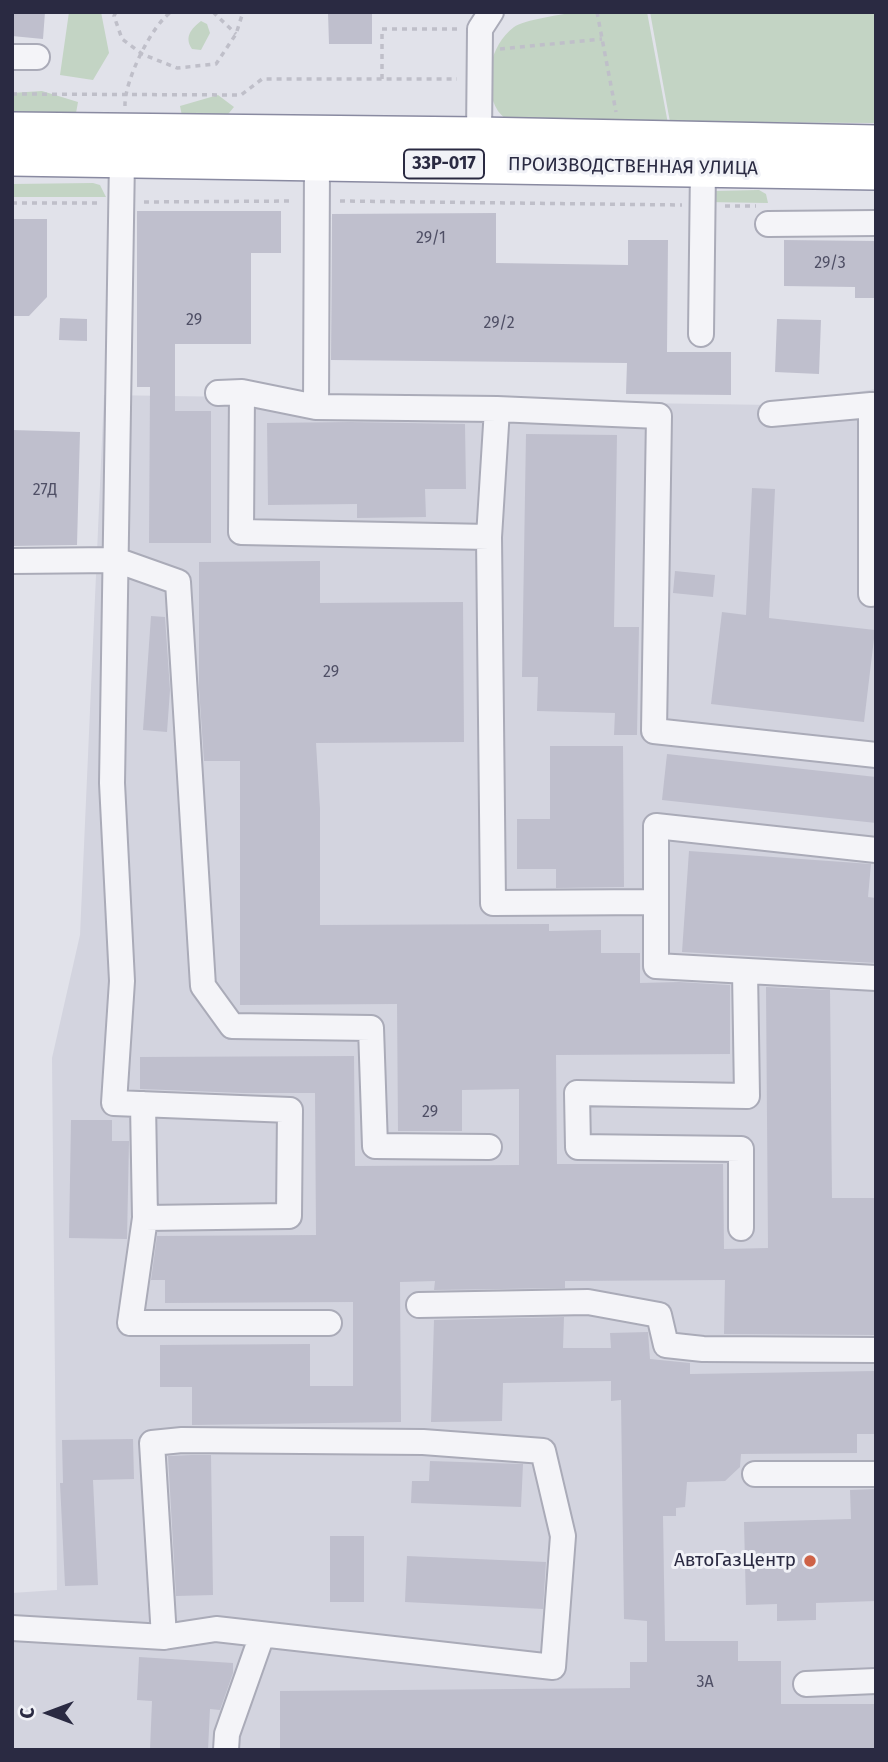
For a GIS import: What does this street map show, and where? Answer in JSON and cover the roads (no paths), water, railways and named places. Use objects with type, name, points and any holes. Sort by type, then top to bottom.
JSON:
[{"type":"highway","name":"ПРОИЗВОДСТВЕННАЯ УЛИЦА","points":[[12,131],[123,146],[317,162],[876,171]]},
{"type":"highway","name":"ПРОИЗВОДСТВЕННАЯ УЛИЦА","points":[[12,158],[123,146],[479,135],[876,144]]},
{"type":"street","points":[[479,135],[484,31]]},
{"type":"street","points":[[123,146],[112,783],[122,981],[114,1103],[290,1110],[289,1216],[145,1217]]},
{"type":"street","points":[[316,407],[317,162]]},
{"type":"street","points":[[701,334],[703,168]]},
{"type":"street","points":[[762,215],[876,223]]},
{"type":"street","points":[[489,537],[241,533],[230,392],[316,407],[497,409],[659,416],[654,730],[876,755]]},
{"type":"street","points":[[771,414],[873,405],[871,594]]},
{"type":"street","points":[[497,409],[489,537],[493,903],[656,902]]},
{"type":"street","points":[[12,561],[116,560],[178,582],[203,986],[232,1026],[371,1028],[374,1146],[489,1147]]},
{"type":"street","points":[[876,850],[656,826],[656,966],[876,978]]},
{"type":"street","points":[[741,1228],[741,1149],[578,1147],[577,1093],[747,1096],[746,971]]},
{"type":"street","points":[[143,1104],[145,1217],[130,1323],[329,1323]]},
{"type":"street","points":[[419,1305],[588,1302],[659,1315],[666,1345],[703,1349],[876,1350]]},
{"type":"street","points":[[12,1628],[164,1637],[216,1629],[553,1667],[563,1536],[543,1451],[423,1442],[182,1440],[152,1443],[164,1637]]},
{"type":"street","points":[[755,1474],[876,1474]]},
{"type":"street","points":[[226,1750],[227,1734],[262,1635]]},
{"type":"street","points":[[806,1684],[876,1681]]},
{"type":"place","name":"АвтоГазЦентр","points":[[810,1561]]}]
